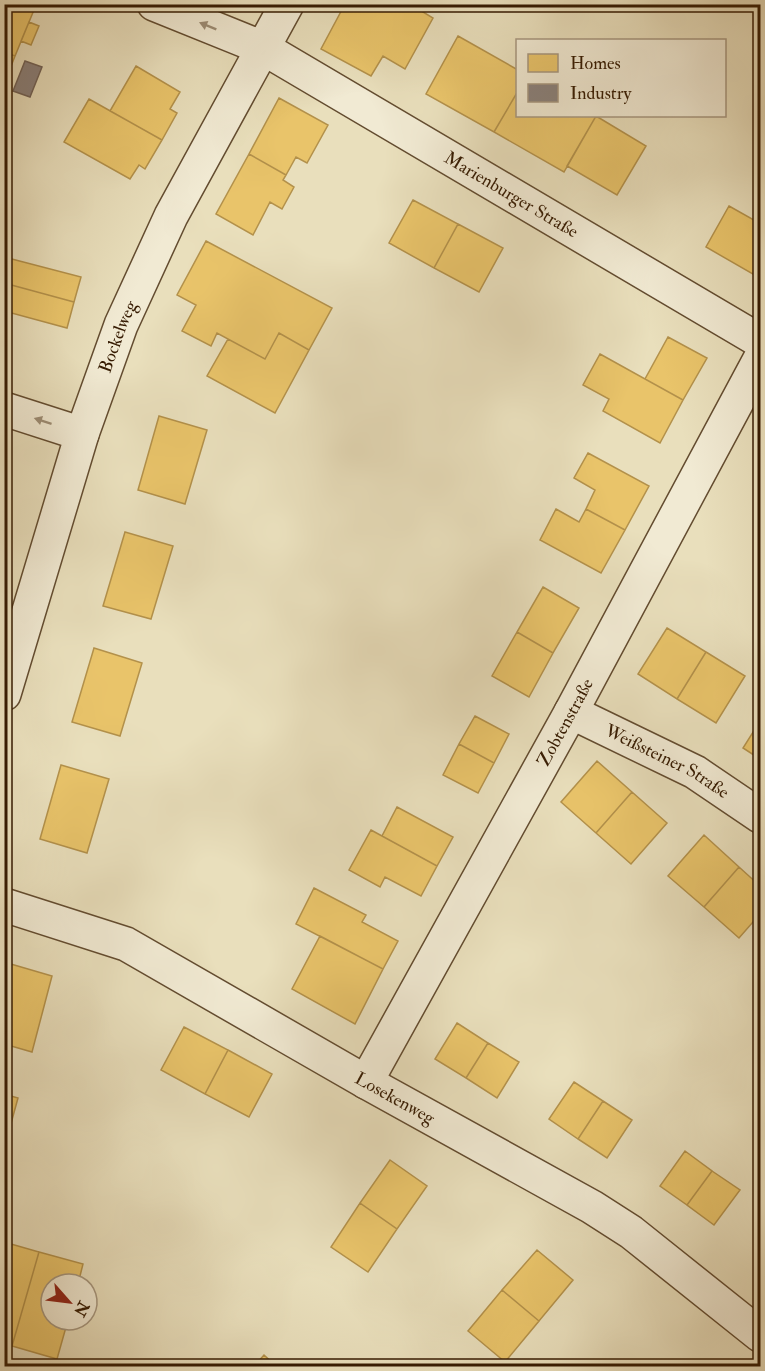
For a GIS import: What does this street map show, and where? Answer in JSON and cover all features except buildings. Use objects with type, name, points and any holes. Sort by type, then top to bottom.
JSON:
[{"type":"street","name":"Marienburger Straße","points":[[154,4],[263,48],[760,341]]},
{"type":"street","name":"Bockelweg","points":[[4,694],[82,434],[121,325],[171,216],[287,4]]},
{"type":"street","name":"Zobtenstraße","points":[[366,1082],[571,712],[760,359]]},
{"type":"street","points":[[4,409],[82,434]]},
{"type":"street","name":"Weißsteiner Straße","points":[[571,712],[695,772],[760,816]]},
{"type":"street","name":"Losekenweg","points":[[4,905],[126,945],[297,1040],[366,1082],[621,1226],[760,1335]]}]
